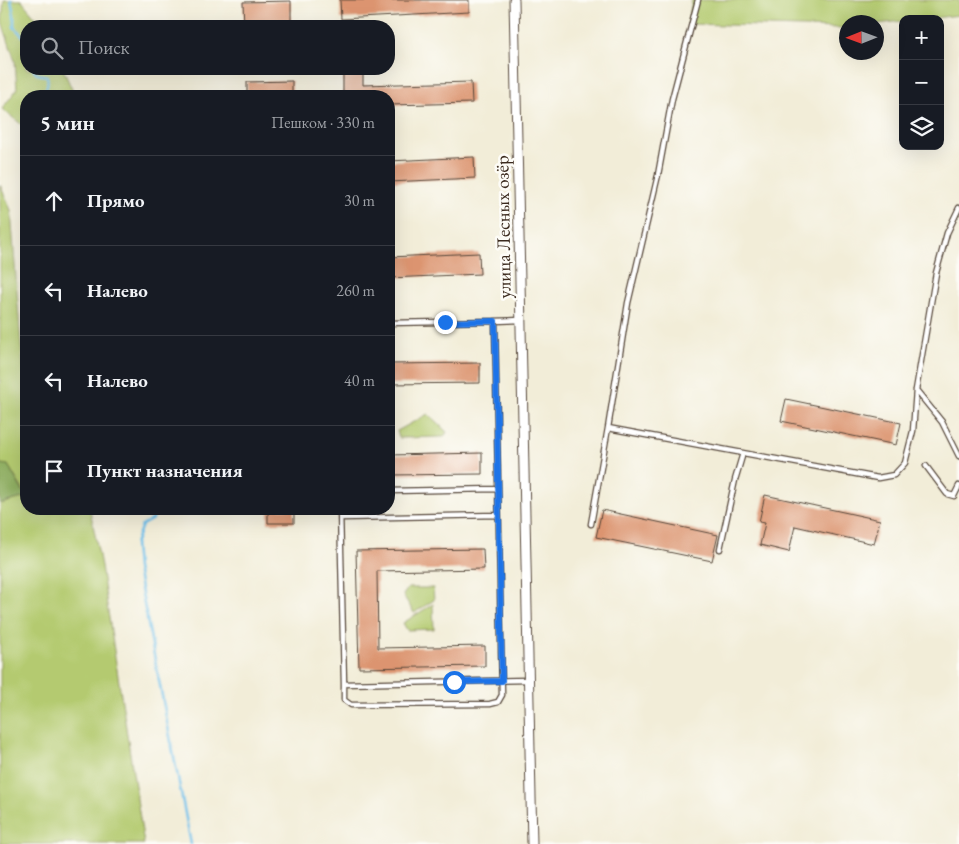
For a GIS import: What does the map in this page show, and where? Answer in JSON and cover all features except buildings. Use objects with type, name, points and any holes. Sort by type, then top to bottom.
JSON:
[{"type":"street","name":"улица Лесных озёр","points":[[514,0],[532,844]]},
{"type":"lane","points":[[591,524],[628,303],[658,175],[672,100],[698,0]]},
{"type":"lane","points":[[608,428],[878,478],[894,475],[905,463],[913,430],[916,390],[936,273],[947,233],[959,208]]},
{"type":"lane","points":[[395,323],[521,320]]},
{"type":"lane","points":[[495,321],[502,681],[500,699],[498,702],[490,704],[351,705],[344,700],[340,518],[498,515]]},
{"type":"lane","points":[[916,390],[942,422],[959,456]]},
{"type":"lane","points":[[720,549],[743,453]]},
{"type":"lane","points":[[926,466],[947,494],[954,496],[959,486]]},
{"type":"lane","points":[[395,491],[498,489]]},
{"type":"lane","points":[[344,684],[529,680]]},
{"type":"green space","points":[[4,0],[21,0],[38,20],[20,20],[20,75],[66,75],[72,90],[20,90],[20,123],[2,109],[17,89],[15,61],[2,22]]},
{"type":"green space","points":[[692,0],[959,0],[959,15],[944,17],[944,15],[899,15],[899,21],[884,23],[884,15],[839,15],[839,28],[688,24]]},
{"type":"green space","points":[[0,185],[11,210],[20,332],[20,485],[8,465],[0,464]]},
{"type":"green space","points":[[428,414],[447,432],[444,437],[399,438],[397,431]]},
{"type":"green space","points":[[0,464],[8,465],[20,486],[20,499],[0,504]]},
{"type":"green space","points":[[20,499],[20,515],[91,515],[101,566],[144,844],[0,844],[0,504]]},
{"type":"green space","points":[[408,588],[433,588],[434,600],[414,613],[403,595]]},
{"type":"green space","points":[[433,604],[434,629],[407,630],[403,623]]},
{"type":"waterway","points":[[11,0],[14,27],[20,33]]},
{"type":"waterway","points":[[42,75],[47,76],[48,82],[44,90]]},
{"type":"waterway","points":[[153,515],[153,519],[142,525],[135,544],[137,568],[191,844]]},
{"type":"route","points":[[445,322],[495,321],[502,681],[454,682]]}]
